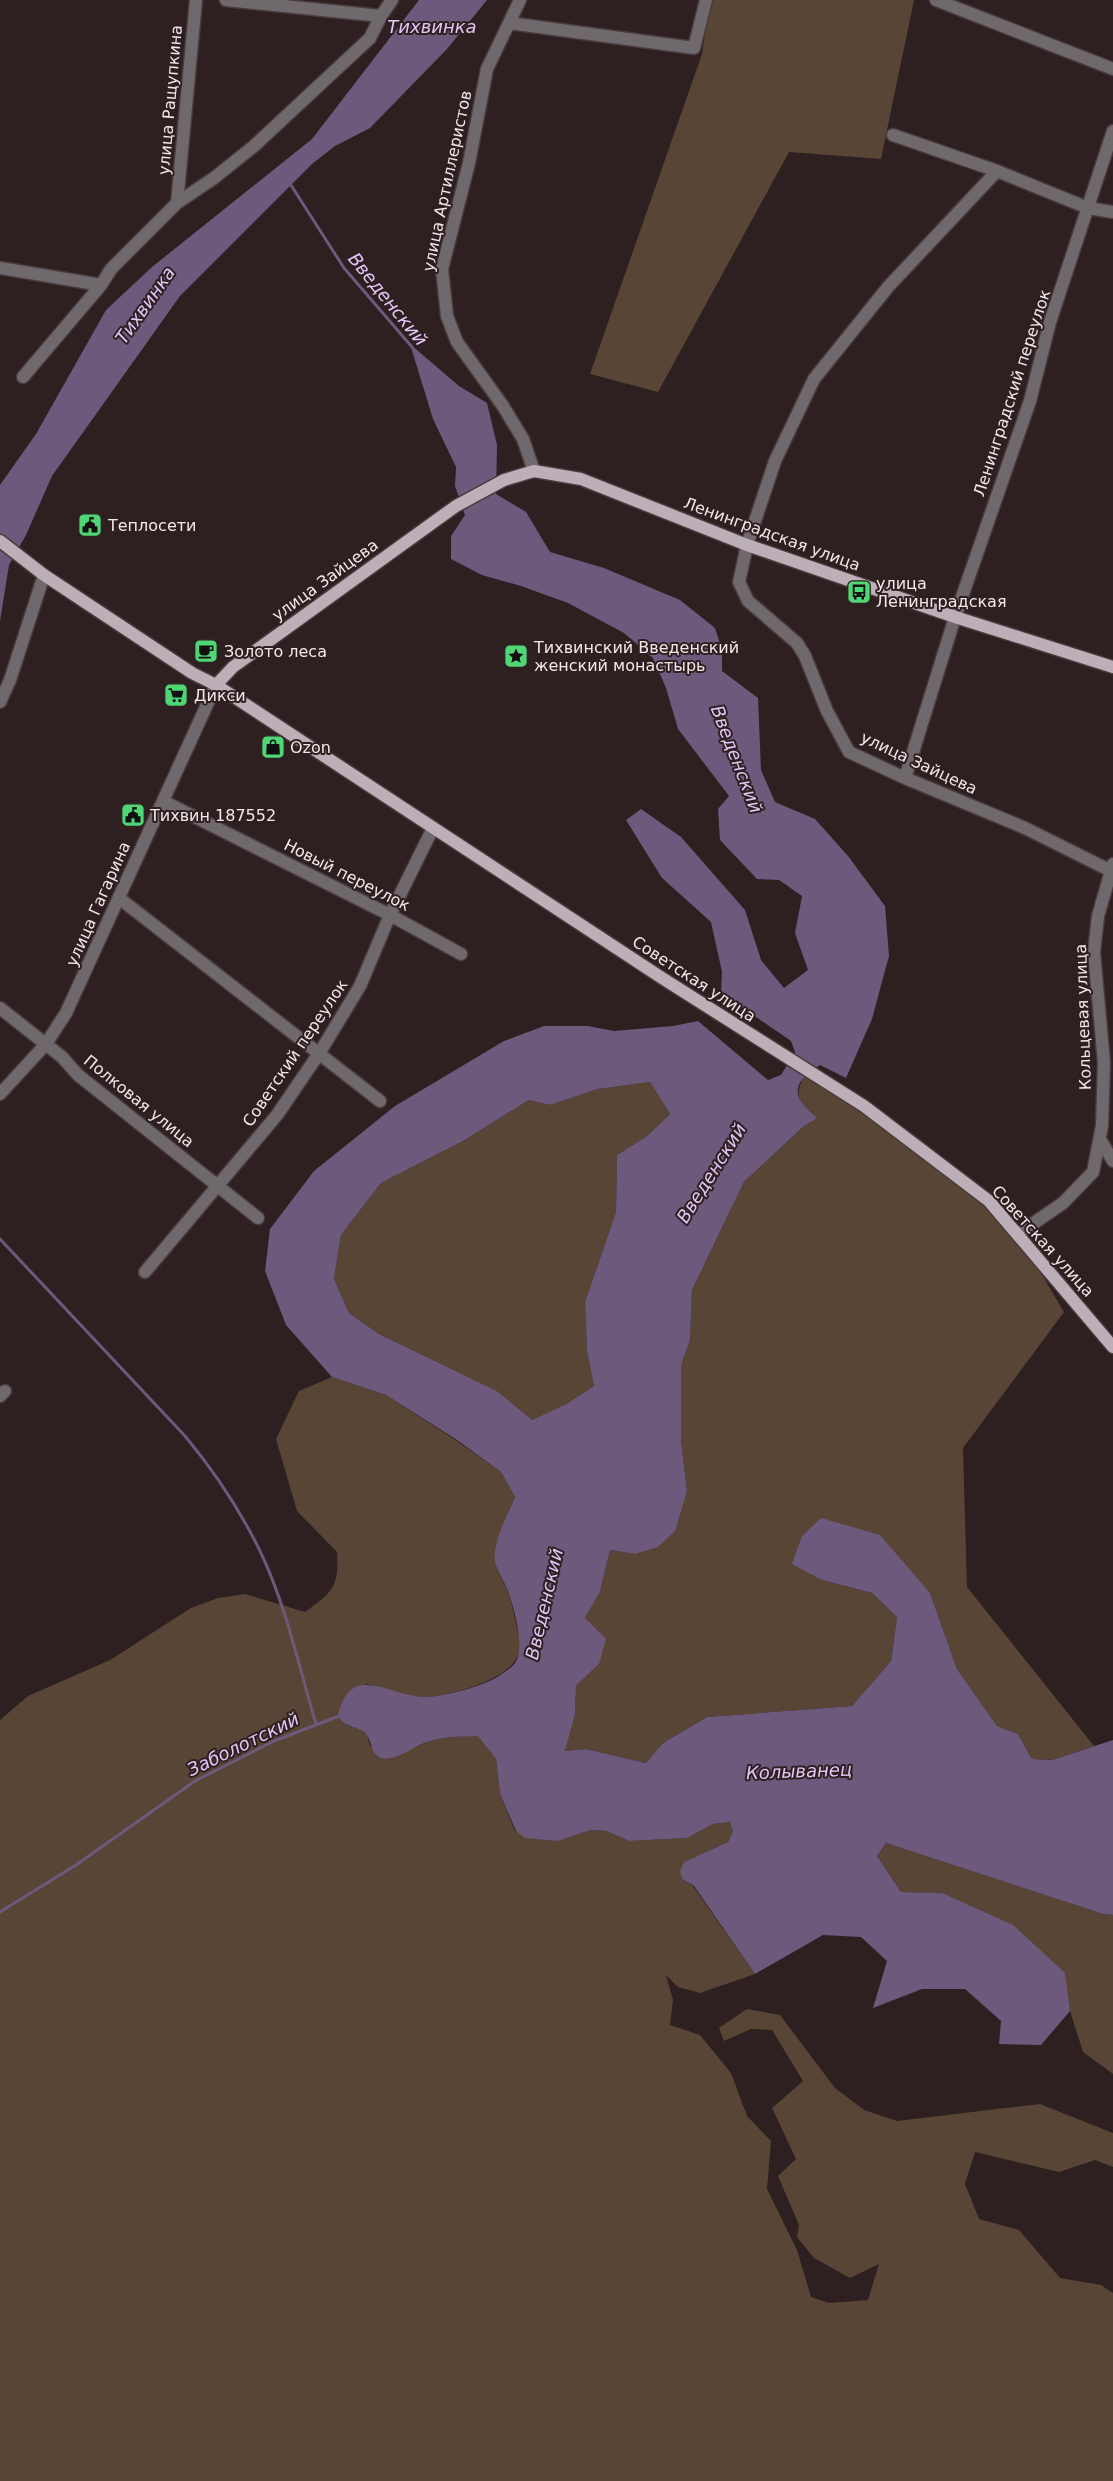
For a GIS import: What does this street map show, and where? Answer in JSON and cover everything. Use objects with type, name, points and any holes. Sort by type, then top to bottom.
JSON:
[{"type":"main road","name":"Ленинградская улица","points":[[504,480],[534,471],[581,479],[747,545],[955,617],[1113,667]]},
{"type":"main road","name":"улица Зайцева","points":[[216,685],[233,667],[456,506],[504,480]]},
{"type":"main road","name":"Советская улица","points":[[0,541],[44,575],[192,673],[216,685],[433,828],[864,1106],[989,1201],[1113,1347]]},
{"type":"street","name":"улица Ращупкина","points":[[177,203],[196,0]]},
{"type":"street","points":[[226,0],[381,16]]},
{"type":"street","points":[[22,377],[101,285],[111,269],[177,203],[214,178],[254,146],[370,38],[381,16],[392,0]]},
{"type":"street","name":"улица Артиллеристов","points":[[520,0],[487,69],[469,163],[442,269],[446,316],[457,342],[503,406],[523,439],[534,471]]},
{"type":"street","points":[[509,23],[694,48],[706,0]]},
{"type":"street","points":[[936,0],[1113,69]]},
{"type":"street","name":"Ленинградский переулок","points":[[905,778],[955,617],[1030,401],[1050,322],[1113,131]]},
{"type":"street","points":[[893,135],[997,171],[1088,208],[1113,212]]},
{"type":"street","name":"улица Зайцева","points":[[997,171],[888,287],[814,379],[775,461],[747,545],[739,582],[748,601],[797,642],[805,656],[827,711],[850,752],[905,778],[1024,828],[1112,869]]},
{"type":"street","points":[[0,268],[101,285]]},
{"type":"street","points":[[0,702],[10,680],[44,575]]},
{"type":"street","name":"улица Гагарина","points":[[0,1094],[46,1044],[66,1013],[216,685]]},
{"type":"street","name":"Новый переулок","points":[[163,801],[390,915],[461,954]]},
{"type":"street","name":"Советский переулок","points":[[145,1272],[277,1115],[320,1052],[360,986],[390,915],[433,828]]},
{"type":"street","name":"Кольцевая улица","points":[[1018,1234],[1063,1203],[1093,1172],[1102,1126],[1104,1063],[1094,952],[1098,916],[1112,869]]},
{"type":"street","points":[[119,898],[320,1052],[380,1101]]},
{"type":"street","name":"Полковая улица","points":[[0,1008],[62,1057],[78,1075],[258,1218]]},
{"type":"street","points":[[1100,1139],[1113,1162]]},
{"type":"shaded area","points":[[710,0],[914,0],[881,159],[789,152],[658,392],[590,374],[702,54]]},
{"type":"shaded area","points":[[806,1074],[948,1170],[1018,1234],[1064,1312],[963,1448],[967,1587],[1094,1746],[1052,1760],[1032,1759],[1018,1734],[997,1726],[957,1669],[930,1593],[822,1580],[872,1593],[897,1617],[891,1661],[852,1706],[707,1717],[663,1743],[646,1763],[586,1749],[565,1751],[575,1715],[576,1686],[599,1664],[585,1618],[600,1592],[610,1550],[635,1554],[687,1491],[681,1440],[681,1366],[690,1340],[692,1290],[744,1182],[804,1126],[818,1118],[802,1104],[798,1095],[801,1082]]},
{"type":"shaded area","points":[[650,1082],[670,1114],[647,1136],[617,1155],[616,1212],[585,1302],[587,1351],[594,1386],[568,1403],[532,1420],[497,1391],[379,1334],[349,1313],[334,1279],[341,1235],[381,1183],[463,1141],[529,1100],[550,1105],[598,1089]]},
{"type":"shaded area","points":[[332,1377],[386,1395],[501,1472],[515,1497],[500,1534],[495,1558],[499,1573],[510,1597],[520,1642],[518,1655],[511,1666],[485,1682],[452,1693],[426,1697],[403,1694],[366,1684],[338,1716],[349,1726],[359,1729],[367,1735],[370,1746],[389,1759],[434,1739],[478,1735],[496,1759],[500,1794],[515,1831],[558,1841],[591,1830],[606,1831],[630,1841],[687,1838],[713,1824],[731,1822],[734,1832],[728,1842],[684,1862],[682,1879],[693,1886],[755,1974],[700,1993],[678,1987],[666,1975],[673,2000],[670,2025],[700,2035],[731,2073],[747,2116],[771,2141],[767,2189],[797,2250],[811,2297],[829,2303],[868,2300],[879,2264],[850,2278],[814,2258],[797,2237],[799,2225],[778,2176],[796,2159],[772,2108],[803,2081],[772,2030],[751,2029],[724,2041],[719,2028],[747,2009],[780,2015],[835,2088],[864,2110],[897,2121],[1040,2104],[1113,2133],[1113,2167],[1095,2160],[1059,2172],[975,2152],[965,2184],[979,2219],[1019,2230],[1060,2278],[1101,2285],[1113,2293],[1113,2481],[0,2481],[0,1720],[28,1696],[110,1660],[191,1608],[218,1598],[245,1594],[305,1612],[328,1593],[332,1588],[337,1573],[337,1552],[297,1511],[276,1439],[299,1391]]},
{"type":"shaded area","points":[[886,1843],[1103,1914],[1113,1915],[1113,2074],[1083,2052],[1070,2011],[1064,1973],[942,1893],[901,1892],[877,1856]]},
{"type":"water","name":"Тихвинка","points":[[419,0],[487,0],[447,49],[370,128],[335,146],[312,164],[180,296],[52,476],[26,535],[9,565],[0,621],[0,485],[36,434],[106,310],[152,267],[312,139]]},
{"type":"water","name":"Колыванец","points":[[410,344],[459,386],[487,403],[497,445],[496,494],[526,512],[550,552],[604,568],[680,600],[715,628],[722,650],[722,671],[758,698],[761,770],[775,802],[815,819],[848,856],[885,906],[889,956],[872,1019],[846,1078],[820,1065],[803,1078],[799,1085],[799,1097],[809,1111],[818,1118],[804,1126],[744,1182],[692,1290],[690,1340],[681,1366],[681,1440],[687,1491],[675,1531],[658,1547],[635,1554],[610,1550],[600,1592],[585,1618],[606,1639],[599,1664],[576,1686],[575,1715],[565,1751],[586,1749],[646,1763],[663,1743],[707,1717],[852,1706],[891,1661],[897,1617],[872,1593],[822,1580],[792,1564],[802,1536],[821,1518],[880,1535],[930,1593],[957,1669],[997,1726],[1018,1734],[1032,1759],[1052,1760],[1113,1740],[1113,1915],[1103,1914],[886,1843],[877,1856],[901,1892],[942,1893],[1013,1925],[1065,1973],[1070,2011],[1041,2045],[999,2044],[1001,2021],[965,1989],[922,1989],[873,2008],[887,1961],[861,1937],[823,1935],[755,1974],[694,1886],[682,1879],[680,1871],[684,1862],[728,1842],[733,1832],[730,1822],[713,1824],[687,1838],[630,1841],[606,1831],[591,1830],[558,1841],[525,1838],[516,1831],[500,1794],[496,1759],[478,1736],[449,1737],[429,1741],[395,1757],[384,1759],[376,1755],[363,1731],[344,1723],[338,1716],[344,1699],[351,1690],[361,1686],[372,1685],[424,1697],[442,1695],[485,1683],[515,1663],[519,1649],[516,1621],[509,1593],[496,1566],[495,1555],[501,1529],[515,1497],[501,1472],[457,1440],[386,1395],[332,1377],[286,1325],[265,1271],[270,1229],[314,1171],[395,1106],[504,1041],[544,1026],[588,1026],[614,1031],[673,1026],[698,1021],[768,1080],[781,1075],[795,1052],[791,1041],[721,993],[722,972],[711,922],[662,878],[626,820],[641,809],[681,837],[745,910],[761,960],[784,988],[808,970],[795,933],[802,896],[779,880],[757,879],[720,840],[718,809],[729,796],[678,729],[666,688],[653,658],[624,633],[568,603],[521,586],[482,575],[451,559],[451,536],[465,515],[455,486],[456,467],[433,419]],"holes":[[[650,1082],[670,1114],[647,1136],[617,1155],[616,1212],[585,1302],[587,1351],[594,1386],[568,1403],[532,1420],[497,1391],[379,1334],[349,1313],[334,1279],[341,1235],[381,1183],[463,1141],[529,1100],[550,1105],[598,1089]]]},
{"type":"waterway","name":"Введенский","points":[[289,182],[344,268],[412,347]]},
{"type":"waterway","points":[[0,1239],[185,1436],[226,1491],[260,1551],[269,1572],[285,1614],[316,1724]]},
{"type":"waterway","name":"Заболотский","points":[[0,1912],[76,1865],[195,1781],[274,1741],[342,1715]]},
{"type":"place","name":"Теплосети","points":[[90,525]]},
{"type":"place","name":"улица Ленинградская","points":[[859,592]]},
{"type":"place","name":"Золото леса","points":[[206,651]]},
{"type":"place","name":"Тихвинский Введенский женский монастырь","points":[[516,656]]},
{"type":"place","name":"Дикси","points":[[176,695]]},
{"type":"place","name":"Ozon","points":[[273,747]]},
{"type":"place","name":"Тихвин 187552","points":[[133,815]]}]
